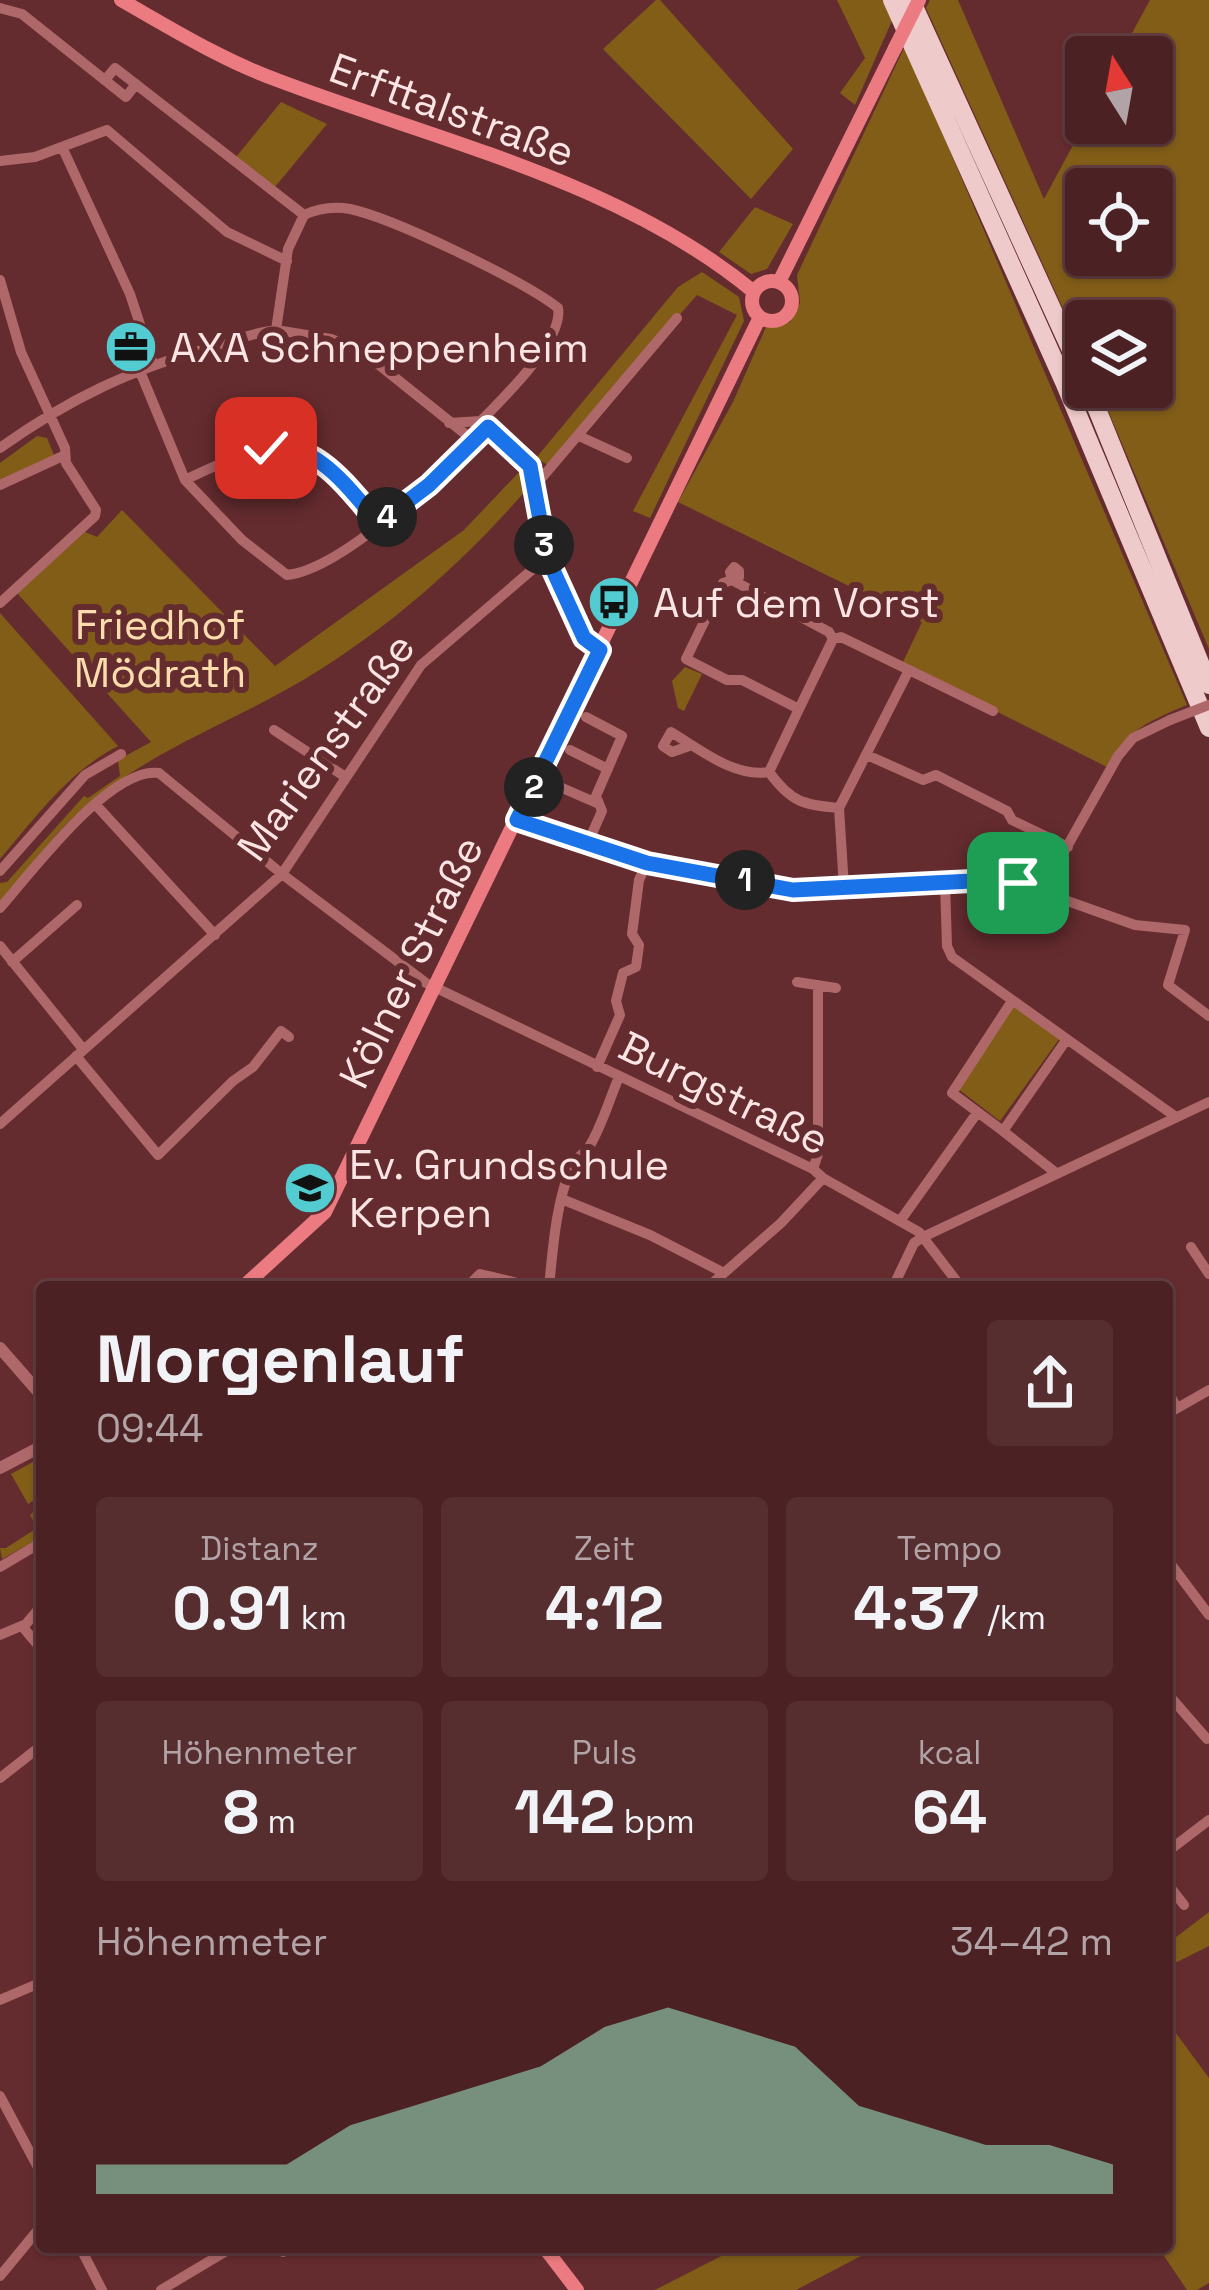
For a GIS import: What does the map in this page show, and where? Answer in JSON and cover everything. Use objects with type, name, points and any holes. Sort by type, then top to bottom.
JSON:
[{"type":"highway","points":[[892,0],[1064,382],[1209,728]]},
{"type":"highway","points":[[915,0],[1065,336]]},
{"type":"highway","points":[[1096,408],[1209,686]]},
{"type":"main road","name":"Erfttalstraße","points":[[122,0],[272,79],[486,155],[665,229],[754,292]]},
{"type":"main road","points":[[778,282],[896,48],[915,0]]},
{"type":"main road","points":[[767,282],[778,282],[789,291],[789,310],[773,321],[760,317],[753,308],[754,292],[767,282]]},
{"type":"main road","name":"Kölner Straße","points":[[250,1281],[325,1212],[760,317]]},
{"type":"main road","points":[[549,2253],[577,2290]]},
{"type":"street","points":[[0,8],[22,14],[105,80],[116,68],[304,215]]},
{"type":"street","points":[[0,161],[63,148],[107,130],[226,232],[287,261]]},
{"type":"street","points":[[63,148],[130,294],[154,364]]},
{"type":"street","points":[[139,369],[185,480],[242,540],[287,575],[298,574],[379,523],[429,485],[474,441],[536,359],[558,324],[558,308],[512,281],[364,213],[331,207],[304,215],[293,232],[276,330]]},
{"type":"street","points":[[0,280],[21,352],[47,415],[96,510],[95,516],[0,603]]},
{"type":"street","points":[[534,488],[677,318]]},
{"type":"street","points":[[0,448],[47,415],[139,369],[276,330],[331,339],[363,352],[474,441]]},
{"type":"street","points":[[449,423],[485,424],[530,466],[547,557],[584,638],[600,650]]},
{"type":"street","points":[[579,436],[627,458]]},
{"type":"street","points":[[185,480],[266,448],[285,446],[322,462],[379,523]]},
{"type":"street","points":[[0,484],[64,455]]},
{"type":"street","name":"Marienstraße","points":[[0,1124],[282,874],[421,665],[547,557]]},
{"type":"street","points":[[769,772],[833,639],[830,632],[733,580],[723,583],[686,659],[799,709]]},
{"type":"street","points":[[833,639],[842,637],[993,711]]},
{"type":"street","points":[[844,888],[839,808],[909,670]]},
{"type":"street","points":[[1042,891],[1118,756],[1133,738],[1209,705]]},
{"type":"street","points":[[586,717],[622,736],[596,796],[602,811],[587,844]]},
{"type":"street","points":[[274,730],[344,776]]},
{"type":"street","points":[[692,745],[754,775],[769,772]]},
{"type":"street","points":[[570,750],[608,769]]},
{"type":"street","points":[[0,871],[85,775],[122,754]]},
{"type":"street","points":[[867,755],[923,780],[936,775],[1068,847]]},
{"type":"street","points":[[769,772],[786,795],[804,804],[839,808]]},
{"type":"street","name":"Burgstraße","points":[[94,804],[136,775],[159,773],[409,971],[818,1173],[923,1237],[956,1281]]},
{"type":"street","points":[[554,784],[599,804]]},
{"type":"street","points":[[0,908],[94,804],[215,935]]},
{"type":"street","points":[[517,820],[647,863],[793,890],[992,880],[1042,891],[1135,926],[1185,930],[1168,985],[1209,1016]]},
{"type":"street","points":[[597,1067],[620,1015],[616,1000],[623,974],[636,967],[639,946],[632,934],[639,880],[647,863]]},
{"type":"street","points":[[945,883],[947,946],[952,957],[1176,1117]]},
{"type":"street","points":[[12,962],[77,905]]},
{"type":"street","points":[[0,946],[158,1155],[253,1067],[281,1031],[289,1037]]},
{"type":"street","points":[[797,982],[836,988]]},
{"type":"street","points":[[715,1281],[781,1223],[818,1173],[818,985]]},
{"type":"street","points":[[1012,1001],[952,1093],[1056,1173]]},
{"type":"street","points":[[1003,1131],[1067,1039]]},
{"type":"street","points":[[550,1281],[562,1192],[574,1160],[587,1150],[619,1077]]},
{"type":"street","points":[[896,1281],[914,1243],[923,1237],[1209,1102]]},
{"type":"street","points":[[900,1221],[977,1113]]},
{"type":"street","points":[[564,1200],[650,1235],[724,1273]]},
{"type":"street","points":[[1191,1247],[1209,1274]]},
{"type":"street","points":[[473,1281],[480,1274],[509,1281]]},
{"type":"street","points":[[0,1348],[36,1389]]},
{"type":"street","points":[[1173,1410],[1209,1390]]},
{"type":"street","points":[[0,1468],[36,1449]]},
{"type":"street","points":[[0,1567],[36,1546]]},
{"type":"street","points":[[1173,1567],[1209,1615]]},
{"type":"street","points":[[1173,1578],[1178,1574]]},
{"type":"street","points":[[0,1635],[22,1626],[36,1611]]},
{"type":"street","points":[[22,1626],[36,1643]]},
{"type":"street","points":[[1173,1700],[1208,1740]]},
{"type":"street","points":[[0,1778],[36,1750]]},
{"type":"street","points":[[1173,1847],[1209,1820]]},
{"type":"street","points":[[1173,1891],[1184,1905]]},
{"type":"street","points":[[0,2000],[36,1985]]},
{"type":"street","points":[[0,2096],[36,2164]]},
{"type":"street","points":[[0,2276],[36,2232]]},
{"type":"street","points":[[83,2253],[102,2290]]},
{"type":"street","points":[[203,2253],[208,2262]]},
{"type":"street","points":[[161,2290],[223,2253]]},
{"type":"green space","points":[[656,0],[793,149],[751,199],[603,49]]},
{"type":"green space","points":[[837,0],[901,0],[855,105],[840,93],[865,58]]},
{"type":"green space","points":[[930,0],[958,0],[1044,199],[1074,144],[1173,144],[1173,36],[1130,36],[1150,0],[1209,0],[1209,649],[1107,408],[1173,408],[1173,300],[1065,300],[1065,313],[926,8]]},
{"type":"green space","points":[[905,46],[1187,705],[1140,728],[1107,767],[902,664],[922,622],[678,502],[733,402],[766,327],[790,322],[800,303],[797,275]]},
{"type":"green space","points":[[281,102],[327,124],[275,187],[236,157]]},
{"type":"green space","points":[[755,207],[793,224],[767,269],[751,274],[719,252]]},
{"type":"green space","points":[[702,272],[739,297],[744,321],[650,518],[633,511],[737,315],[697,295],[548,465],[536,458],[678,287]]},
{"type":"green space","points":[[37,436],[47,438],[54,455],[0,481],[0,463]]},
{"type":"green space","name":"Friedhof Mödrath","points":[[521,470],[528,488],[418,597],[325,666],[116,783],[68,823],[0,901],[0,883],[7,882],[84,796],[88,798],[120,776],[118,760],[151,742],[17,593],[85,532],[97,537],[122,510],[275,666],[464,530]]},
{"type":"green space","points":[[0,613],[118,746],[68,782],[0,859]]},
{"type":"green space","points":[[685,667],[702,674],[684,711],[678,708],[672,681]]},
{"type":"green space","points":[[1009,1003],[1060,1038],[1000,1121],[953,1085]]},
{"type":"green space","points":[[36,1460],[36,1504],[28,1504],[11,1474]]},
{"type":"green space","points":[[36,1529],[36,1540],[2,1559],[0,1548]]},
{"type":"green space","points":[[1209,1912],[1209,1946],[1173,1964],[1173,1939]]},
{"type":"green space","points":[[1173,2034],[1209,2078],[1209,2283],[1197,2290],[1187,2290],[1162,2253],[1173,2253]]},
{"type":"green space","points":[[727,2253],[867,2253],[796,2290],[655,2290]]},
{"type":"place","name":"AXA Schneppenheim","points":[[131,347]]},
{"type":"place","name":"Auf dem Vorst","points":[[614,602]]},
{"type":"place","name":"Ev. Grundschule Kerpen","points":[[310,1188]]},
{"type":"route","points":[[266,448],[303,450],[322,462],[379,523],[429,485],[488,427],[530,466],[547,557],[584,638],[600,650],[517,820],[647,863],[793,890],[992,880],[1018,883]]}]
